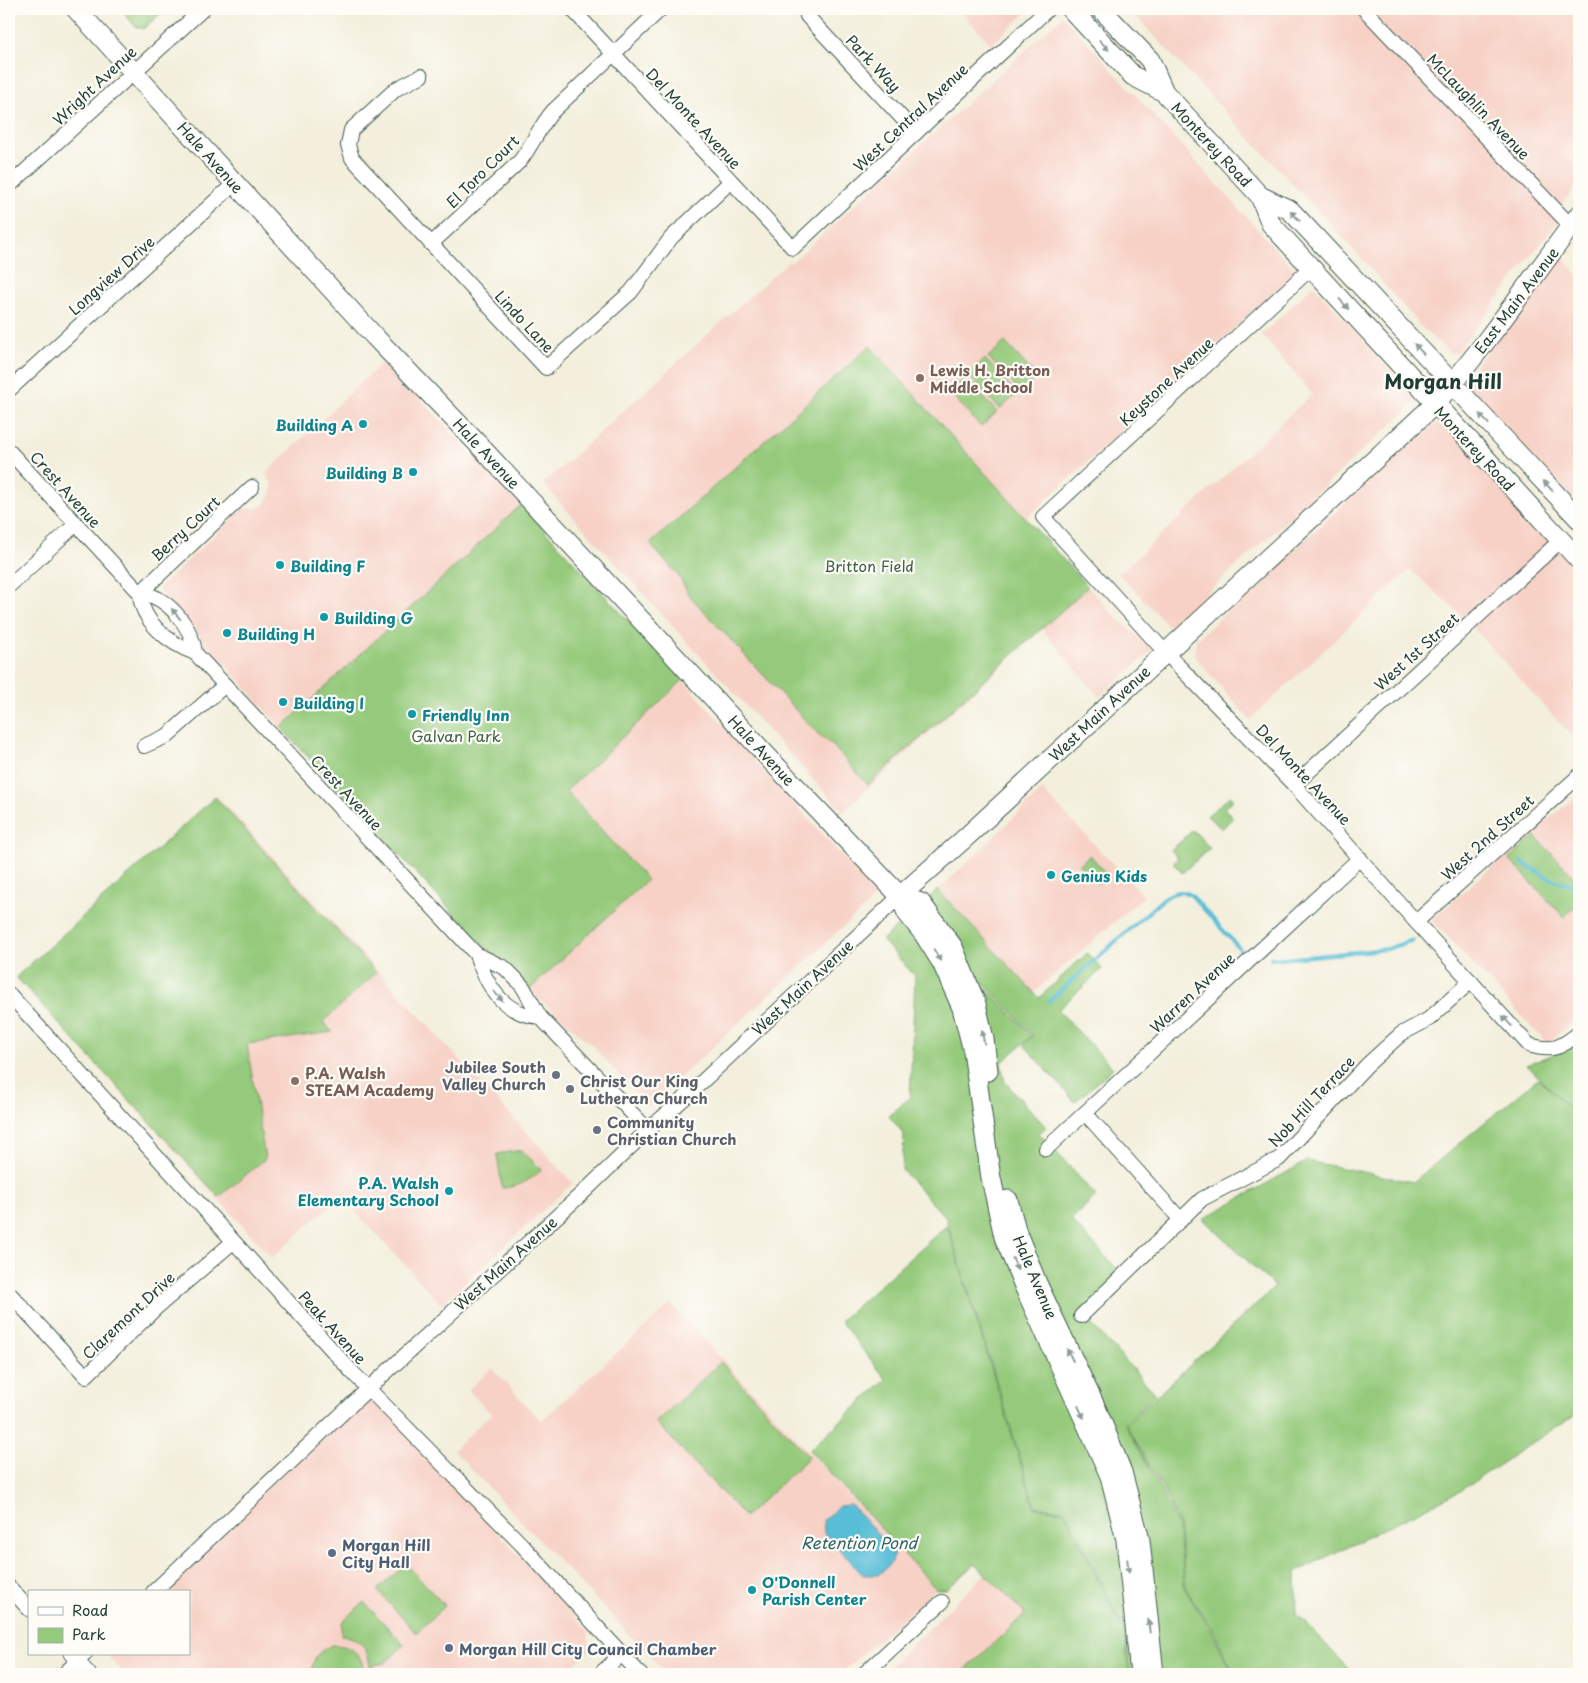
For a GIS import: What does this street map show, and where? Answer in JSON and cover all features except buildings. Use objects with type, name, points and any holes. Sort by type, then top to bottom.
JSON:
[{"type":"main road","name":"Hale Avenue","points":[[76,9],[375,337],[479,444],[779,769],[900,896],[907,913],[923,933],[942,963],[962,1008],[972,1051],[991,1178],[1004,1238],[1110,1476],[1126,1540],[1140,1674]]},
{"type":"main road","name":"Monterey Road","points":[[1071,9],[1132,76],[1164,92]]},
{"type":"main road","name":"Monterey Road","points":[[1101,9],[1150,60],[1164,92],[1260,196],[1290,210],[1579,520]]},
{"type":"main road","name":"Monterey Road","points":[[1260,196],[1270,224],[1579,560]]},
{"type":"main road","name":"East Main Avenue","points":[[1452,384],[1575,221]]},
{"type":"main road","name":"West Main Avenue","points":[[900,896],[1435,404],[1452,384]]},
{"type":"main road","name":"Hale Avenue","points":[[900,896],[919,901],[937,924],[953,947],[976,1004],[984,1039],[1008,1203],[1017,1233],[1037,1283],[1097,1410],[1125,1480],[1140,1540],[1154,1674]]},
{"type":"street","name":"Wright Avenue","points":[[9,186],[203,9]]},
{"type":"street","name":"Del Monte Avenue","points":[[572,9],[793,248]]},
{"type":"street","name":"El Toro Court","points":[[432,244],[520,160],[531,145],[543,122],[553,111],[661,9]]},
{"type":"street","name":"West Central Avenue","points":[[793,248],[1048,9]]},
{"type":"street","name":"McLaughlin Avenue","points":[[1364,9],[1575,221]]},
{"type":"street","name":"Park Way","points":[[807,16],[916,133]]},
{"type":"street","name":"Lindo Lane","points":[[421,76],[396,89],[351,130],[348,145],[352,158],[546,368],[630,292],[671,238],[731,181]]},
{"type":"street","name":"Longview Drive","points":[[9,390],[235,183]]},
{"type":"street","name":"Keystone Avenue","points":[[1043,517],[1311,268]]},
{"type":"street","name":"Crest Avenue","points":[[9,451],[140,593],[149,594],[173,610],[194,643],[195,653]]},
{"type":"street","name":"Berry Court","points":[[140,593],[252,487]]},
{"type":"street","name":"Del Monte Avenue","points":[[1043,517],[1165,652],[1294,785],[1529,1045],[1544,1049],[1564,1045],[1579,1033]]},
{"type":"street","points":[[9,586],[76,524]]},
{"type":"street","name":"West 1st Street","points":[[1294,785],[1560,541]]},
{"type":"street","name":"Crest Avenue","points":[[140,593],[140,600],[158,630],[173,643],[195,653],[476,954],[505,968],[523,987],[540,1017],[648,1130]]},
{"type":"street","points":[[144,746],[167,736],[225,686]]},
{"type":"street","name":"West 2nd Street","points":[[1416,922],[1579,776]]},
{"type":"street","name":"Warren Avenue","points":[[1046,1149],[1360,858]]},
{"type":"street","name":"West Main Avenue","points":[[155,1590],[368,1389],[588,1188],[900,896]]},
{"type":"street","name":"Crest Avenue","points":[[476,954],[486,981],[496,995],[510,1008],[523,1015],[540,1017]]},
{"type":"street","name":"Nob Hill Terrace","points":[[1081,1316],[1202,1199],[1278,1159],[1367,1065],[1401,1034],[1429,1019],[1471,981]]},
{"type":"street","name":"Peak Avenue","points":[[9,994],[368,1389],[522,1545],[640,1674]]},
{"type":"street","points":[[1085,1113],[1181,1220]]},
{"type":"street","name":"Claremont Drive","points":[[9,1293],[86,1376],[156,1308],[233,1242]]},
{"type":"street","points":[[9,1587],[28,1608]]},
{"type":"street","points":[[864,1674],[942,1602]]},
{"type":"street","points":[[600,1674],[622,1654]]},
{"type":"street","points":[[64,1674],[78,1657],[89,1674]]},
{"type":"shaded area","points":[[959,9],[1030,9],[991,45]]},
{"type":"shaded area","points":[[1129,9],[1579,9],[1579,182],[1564,202],[1555,225],[1456,353],[1450,353],[1424,330],[1355,251]]},
{"type":"shaded area","name":"Lewis H. Britton Middle School","points":[[1063,16],[1297,272],[1025,519],[1111,612],[1153,650],[1099,697],[1042,629],[843,812],[543,484],[789,261],[791,263]]},
{"type":"shaded area","points":[[1560,253],[1579,276],[1579,506],[1468,392],[1467,377]]},
{"type":"shaded area","points":[[1313,285],[1418,400],[1170,627],[1119,574],[1312,394],[1262,335]]},
{"type":"shaded area","points":[[384,361],[521,505],[281,728],[158,589],[243,508],[257,508],[266,503],[272,492],[272,485],[266,473]]},
{"type":"shaded area","points":[[1446,423],[1579,573],[1579,744],[1462,616],[1410,569],[1250,720],[1195,657],[1196,640],[1432,424]]},
{"type":"shaded area","points":[[683,680],[878,895],[648,1107],[592,1045],[529,990],[647,880],[566,791]]},
{"type":"shaded area","points":[[1042,790],[1144,896],[1014,1010],[919,909]]},
{"type":"shaded area","points":[[1579,794],[1579,1017],[1547,1043],[1432,920],[1505,855]]},
{"type":"shaded area","name":"P.A. Walsh STEAM Academy","points":[[217,796],[573,1183],[441,1304],[341,1196],[272,1258],[18,979]]},
{"type":"shaded area","points":[[671,1304],[936,1589],[840,1674],[667,1674],[453,1450],[491,1414],[468,1390],[492,1368],[541,1421]]},
{"type":"shaded area","points":[[374,1398],[588,1631],[590,1650],[564,1674],[124,1674],[108,1656],[190,1656],[190,1590],[155,1590],[362,1399]]},
{"type":"shaded area","points":[[985,1574],[1025,1614],[961,1674],[882,1674]]},
{"type":"green space","points":[[120,9],[166,9],[143,29],[136,27]]},
{"type":"green space","points":[[1005,342],[1037,377],[1020,392],[988,357]]},
{"type":"green space","name":"Britton Field","points":[[870,346],[1088,587],[868,785],[689,595],[678,575],[650,544]]},
{"type":"green space","points":[[985,359],[1017,394],[1000,409],[968,375]]},
{"type":"green space","points":[[965,377],[997,412],[981,427],[949,392]]},
{"type":"green space","name":"Galvan Park","points":[[521,505],[683,680],[566,791],[647,880],[529,990],[487,949],[281,728]]},
{"type":"green space","points":[[1230,796],[1233,800],[1224,808],[1233,817],[1222,829],[1207,816]]},
{"type":"green space","points":[[215,797],[376,973],[323,1022],[333,1032],[247,1044],[265,1159],[219,1197],[16,977]]},
{"type":"green space","points":[[1193,830],[1210,848],[1182,873],[1173,863],[1178,858],[1171,850]]},
{"type":"green space","points":[[1535,836],[1575,878],[1579,878],[1579,903],[1564,917],[1509,859]]},
{"type":"green space","points":[[1090,855],[1108,875],[1098,884],[1079,865]]},
{"type":"green space","points":[[938,890],[1039,998],[1087,953],[1102,969],[1058,1010],[1113,1068],[1075,1102],[1024,1045],[1033,1035],[915,910]]},
{"type":"green space","points":[[913,912],[1032,1036],[1001,1063],[1005,1082],[1046,1127],[1039,1133],[1096,1196],[1071,1220],[1123,1275],[1082,1314],[1156,1394],[1125,1423],[1164,1495],[1178,1526],[1185,1589],[1211,1630],[1233,1674],[1130,1674],[1125,1630],[1065,1511],[1035,1506],[946,1218],[902,1170],[904,1134],[889,1116],[910,1097],[915,976],[882,940]]},
{"type":"green space","points":[[1579,1037],[1579,1412],[1458,1492],[1296,1572],[1297,1614],[1354,1674],[1234,1674],[1213,1630],[1186,1589],[1179,1525],[1166,1494],[1126,1424],[1275,1287],[1203,1219],[1307,1161],[1413,1182],[1538,1078],[1577,1117],[1527,1065],[1559,1052]]},
{"type":"green space","points":[[522,1150],[541,1170],[523,1183],[502,1188],[497,1154]]},
{"type":"green space","points":[[947,1225],[1034,1507],[1064,1512],[1124,1631],[1129,1674],[961,1674],[1025,1614],[975,1564],[947,1589],[936,1589],[809,1450],[886,1379],[840,1321]]},
{"type":"green space","points":[[721,1362],[809,1457],[745,1517],[656,1422]]},
{"type":"green space","points":[[406,1564],[445,1606],[416,1633],[377,1590]]},
{"type":"green space","points":[[364,1602],[404,1645],[385,1663],[370,1666],[362,1644],[354,1638],[341,1635],[342,1622]]},
{"type":"green space","points":[[334,1645],[346,1647],[356,1653],[362,1662],[363,1674],[312,1674],[313,1663],[317,1655]]},
{"type":"water","name":"Retention Pond","points":[[851,1505],[894,1551],[892,1562],[878,1575],[863,1575],[824,1533],[823,1520],[839,1506]]},
{"type":"waterway","points":[[1521,862],[1556,881],[1579,884]]},
{"type":"waterway","points":[[1049,1001],[1162,900],[1176,893],[1183,892],[1191,895],[1240,949]]},
{"type":"waterway","points":[[1271,958],[1282,959],[1387,949],[1413,940]]},
{"type":"place","name":"Lewis H. Britton Middle School","points":[[920,378]]},
{"type":"place","name":"Building A","points":[[363,424]]},
{"type":"place","name":"Building B","points":[[413,472]]},
{"type":"place","name":"Building F","points":[[280,565]]},
{"type":"place","name":"Building G","points":[[324,617]]},
{"type":"place","name":"Building H","points":[[227,633]]},
{"type":"place","name":"Building I","points":[[283,702]]},
{"type":"place","name":"Friendly Inn","points":[[412,714]]},
{"type":"place","name":"Genius Kids","points":[[1051,875]]},
{"type":"place","name":"Jubilee South Valley Church","points":[[556,1075]]},
{"type":"place","name":"P.A. Walsh STEAM Academy","points":[[295,1081]]},
{"type":"place","name":"Christ Our King Lutheran Church","points":[[570,1089]]},
{"type":"place","name":"Community Christian Church","points":[[597,1130]]},
{"type":"place","name":"P.A. Walsh Elementary School","points":[[449,1191]]},
{"type":"place","name":"Morgan Hill City Hall","points":[[332,1553]]},
{"type":"place","name":"O'Donnell Parish Center","points":[[752,1590]]},
{"type":"place","name":"Morgan Hill City Council Chamber","points":[[449,1648]]},
{"type":"district","name":"Morgan Hill","points":[[1443,381]]}]
